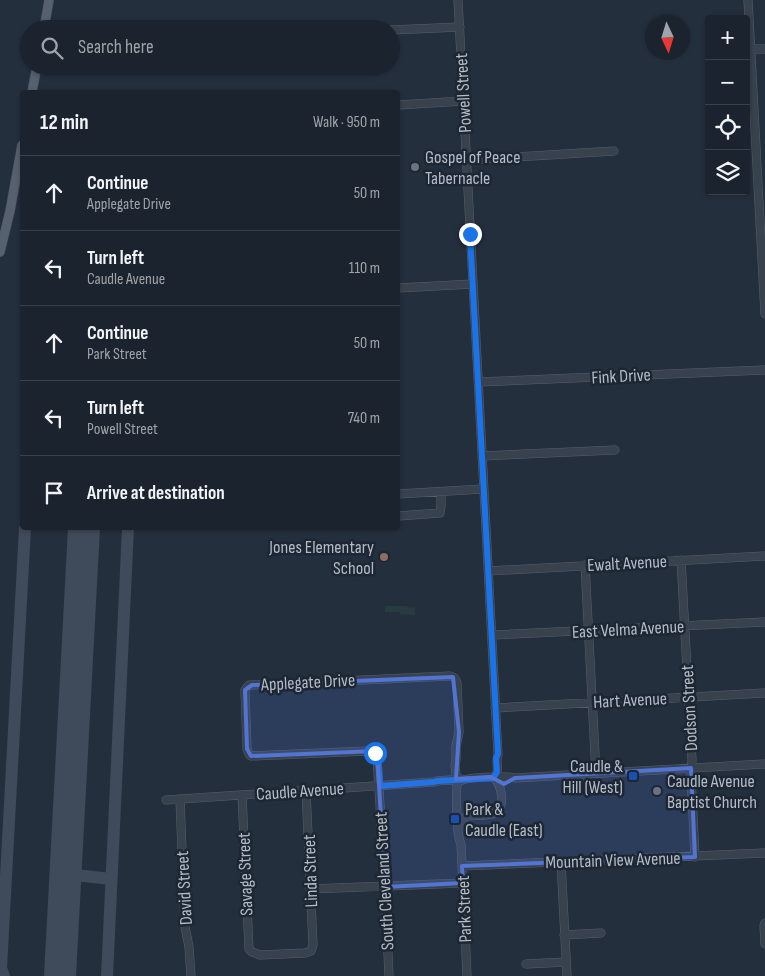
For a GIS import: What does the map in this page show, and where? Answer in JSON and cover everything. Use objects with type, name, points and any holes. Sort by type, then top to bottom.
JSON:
[{"type":"main road","points":[[46,20],[49,0]]},
{"type":"main road","points":[[32,90],[35,75]]},
{"type":"main road","points":[[0,252],[20,156]]},
{"type":"street","name":"Powell Street","points":[[458,0],[495,708],[498,754],[500,758],[497,777],[500,786]]},
{"type":"street","points":[[748,0],[761,180],[765,314]]},
{"type":"street","points":[[400,29],[460,26]]},
{"type":"street","points":[[751,49],[765,49]]},
{"type":"street","points":[[400,106],[464,101]]},
{"type":"street","points":[[467,160],[614,151]]},
{"type":"street","points":[[400,288],[473,284]]},
{"type":"street","name":"Fink Drive","points":[[478,382],[765,370]]},
{"type":"street","points":[[482,456],[615,450]]},
{"type":"street","points":[[400,494],[484,489]]},
{"type":"street","points":[[400,516],[440,513],[441,492]]},
{"type":"street","name":"Ewalt Avenue","points":[[488,571],[765,556]]},
{"type":"street","name":"Dodson Street","points":[[681,560],[692,760],[695,857]]},
{"type":"street","points":[[585,565],[596,773]]},
{"type":"street","name":"East Velma Avenue","points":[[492,635],[765,622]]},
{"type":"street","name":"Applegate Drive","points":[[380,786],[377,756],[372,751],[254,756],[249,754],[247,749],[244,693],[246,688],[252,684],[453,677],[457,683],[459,732],[456,760],[458,765],[458,782]]},
{"type":"street","name":"Hart Avenue","points":[[495,708],[765,693]]},
{"type":"street","points":[[458,782],[510,776],[515,778],[765,764]]},
{"type":"street","points":[[457,809],[467,816],[498,811],[501,808],[500,786],[515,778]]},
{"type":"street","name":"Caudle Avenue","points":[[166,800],[458,782]]},
{"type":"street","name":"Park Street","points":[[458,782],[457,809],[461,842]]},
{"type":"street","name":"South Cleveland Street","points":[[380,786],[388,976]]},
{"type":"street","name":"Linda Street","points":[[306,790],[313,945],[311,951]]},
{"type":"street","name":"Savage Street","points":[[242,795],[248,945],[252,952],[260,955],[305,953],[311,951]]},
{"type":"street","name":"David Street","points":[[180,799],[185,927],[189,946],[191,976]]},
{"type":"street","name":"Park Street","points":[[467,816],[462,823],[461,842],[467,976]]},
{"type":"street","name":"Mountain View Avenue","points":[[462,866],[765,853]]},
{"type":"street","points":[[561,862],[566,976]]},
{"type":"street","points":[[310,889],[463,883]]},
{"type":"street","points":[[765,923],[765,944]]},
{"type":"street","points":[[564,935],[601,934]]},
{"type":"street","points":[[526,964],[566,962]]},
{"type":"highlighted area","points":[[453,677],[459,732],[456,779],[491,777],[504,784],[515,778],[691,768],[695,857],[462,866],[463,883],[385,887],[377,751],[251,756],[247,749],[245,690],[252,685]]},
{"type":"green space","points":[[385,606],[415,607],[415,615],[385,612]]},
{"type":"taxiway","points":[[4,976],[1,968],[25,530]]},
{"type":"taxiway","points":[[107,976],[128,530]]},
{"type":"taxiway","points":[[66,874],[111,879]]},
{"type":"runway","points":[[60,976],[84,530]]},
{"type":"place","name":"Gospel of Peace Tabernacle","points":[[415,167]]},
{"type":"place","name":"Jones Elementary School","points":[[384,557]]},
{"type":"place","name":"Caudle & Hill (West)","points":[[633,776]]},
{"type":"place","name":"Caudle Avenue Baptist Church","points":[[657,791]]},
{"type":"place","name":"Park & Caudle (East)","points":[[455,819]]},
{"type":"route","points":[[375,753],[378,760],[380,786],[493,778],[497,772],[496,758],[498,754],[470,234]]}]
